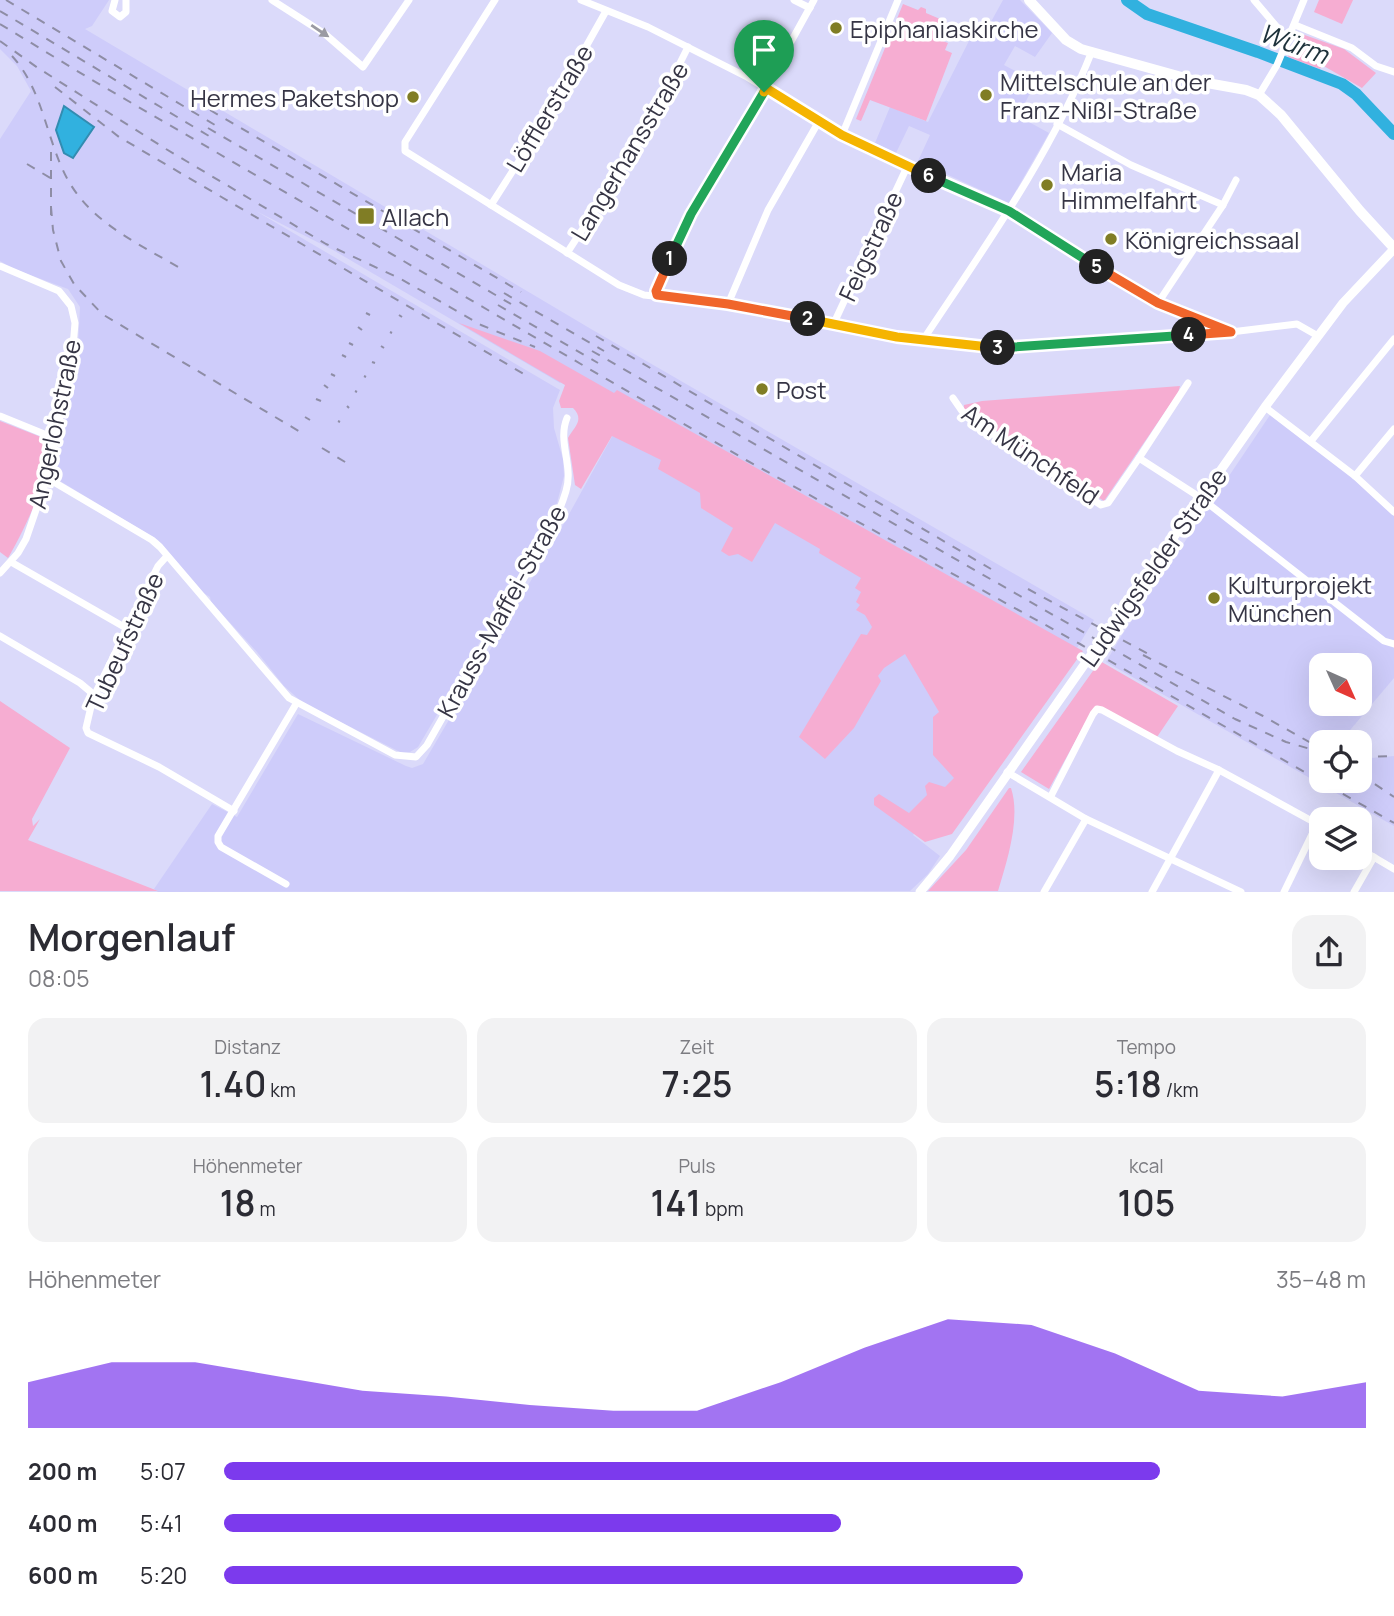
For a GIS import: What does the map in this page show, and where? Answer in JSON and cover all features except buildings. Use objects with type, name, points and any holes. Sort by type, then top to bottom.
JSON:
[{"type":"main road","points":[[1029,0],[1066,40],[1091,51],[1196,81],[1259,95],[1281,115],[1394,248]]},
{"type":"street","points":[[115,0],[112,11],[120,17],[127,12],[126,0]]},
{"type":"street","points":[[272,0],[325,34],[363,67],[409,0]]},
{"type":"street","points":[[495,0],[406,139],[404,148],[408,155],[632,292],[728,304],[923,340],[1003,348],[1231,332],[1297,324],[1318,336]]},
{"type":"street","points":[[581,0],[648,27],[688,47],[766,88],[842,135],[907,167],[1009,211],[1158,303],[1231,332]]},
{"type":"street","points":[[794,0],[810,8]]},
{"type":"street","points":[[657,295],[656,291],[691,214],[766,88],[814,0]]},
{"type":"street","points":[[842,135],[898,0]]},
{"type":"street","points":[[1254,0],[1288,40]]},
{"type":"street","points":[[1259,95],[1278,65],[1304,0]]},
{"type":"street","name":"Löfflerstraße","points":[[491,205],[548,114],[606,11]]},
{"type":"street","points":[[1295,24],[1352,48],[1376,66],[1394,72]]},
{"type":"street","name":"Langerhansstraße","points":[[567,253],[645,133],[688,47]]},
{"type":"street","points":[[923,340],[1009,211],[1057,124],[1091,51]]},
{"type":"street","points":[[728,304],[768,210],[819,121]]},
{"type":"street","points":[[1057,124],[1131,166],[1223,205]]},
{"type":"street","name":"Feigstraße","points":[[833,325],[907,167]]},
{"type":"street","points":[[1158,303],[1223,205],[1236,180]]},
{"type":"street","name":"Ludwigsfelder Straße","points":[[920,891],[950,856],[1265,407],[1343,303],[1394,248]]},
{"type":"street","name":"Angerlohstraße","points":[[0,266],[59,291],[71,306],[75,323],[74,349],[47,478],[30,529],[11,562],[0,573]]},
{"type":"street","points":[[1311,441],[1394,339]]},
{"type":"street","points":[[1188,383],[1139,457],[1201,498],[1384,641],[1394,644]]},
{"type":"street","name":"Am Münchfeld","points":[[953,398],[962,411],[987,430],[1101,505],[1108,503],[1139,457]]},
{"type":"street","points":[[1265,407],[1355,476],[1394,512]]},
{"type":"street","points":[[0,416],[54,438]]},
{"type":"street","name":"Krauss-Maffei-Straße","points":[[296,704],[396,755],[416,757],[426,745],[525,576],[556,517],[568,481],[562,434],[567,418]]},
{"type":"street","points":[[1355,476],[1394,429]]},
{"type":"street","points":[[47,478],[152,540],[296,704],[218,836],[221,847],[286,884]]},
{"type":"street","name":"Tubeufstraße","points":[[167,556],[158,566],[93,698],[87,722],[88,733],[159,767],[233,811]]},
{"type":"street","points":[[11,562],[126,628]]},
{"type":"street","points":[[0,636],[80,682],[92,692],[93,698]]},
{"type":"street","points":[[80,682],[102,679]]},
{"type":"street","points":[[1051,796],[1097,709],[1102,709],[1309,820]]},
{"type":"street","points":[[1152,891],[1219,770]]},
{"type":"street","points":[[1007,772],[1086,819],[1241,891]]},
{"type":"street","points":[[1044,891],[1086,819]]},
{"type":"street","points":[[1284,891],[1309,844]]},
{"type":"street","points":[[1354,891],[1374,857],[1394,869]]},
{"type":"shaded area","points":[[0,0],[109,0],[92,26],[85,29],[591,329],[1094,620],[1077,648],[562,381],[560,383],[333,250],[256,211],[560,390],[553,408],[554,428],[563,459],[564,476],[557,503],[541,538],[418,747],[402,753],[303,703],[284,686],[211,602],[210,597],[202,592],[158,540],[55,478],[51,470],[78,348],[80,307],[68,289],[0,261],[0,139],[31,91],[17,66],[0,49]]},
{"type":"shaded area","name":"Mittelschule an der Franz-Nißl-Straße","points":[[1003,0],[1020,0],[1052,33],[1035,57],[1015,46],[1004,65],[1036,82],[1018,116],[1049,133],[1009,203],[918,161],[930,135],[909,126],[896,153],[875,143],[890,107],[928,122],[973,33],[982,38]]},
{"type":"shaded area","points":[[1319,0],[1353,0],[1342,24],[1314,12]]},
{"type":"shaded area","points":[[903,4],[918,10],[921,7],[926,9],[926,13],[947,22],[940,40],[948,43],[945,50],[952,53],[926,121],[870,100],[861,121],[856,119]]},
{"type":"shaded area","points":[[1299,33],[1344,49],[1376,73],[1362,88],[1322,65],[1320,69],[1288,57]]},
{"type":"shaded area","points":[[64,106],[94,127],[73,158],[64,153],[56,130]]},
{"type":"shaded area","points":[[459,323],[540,351],[614,393],[617,390],[1083,651],[952,834],[925,842],[874,805],[874,798],[879,794],[909,813],[927,795],[925,786],[929,782],[945,787],[954,778],[933,755],[933,717],[939,712],[905,654],[884,668],[878,676],[881,681],[854,728],[825,759],[799,737],[861,634],[867,635],[872,627],[865,615],[856,610],[860,605],[856,602],[861,592],[855,588],[861,578],[819,553],[820,549],[775,523],[752,562],[738,554],[729,556],[721,551],[733,528],[701,508],[700,493],[658,469],[661,460],[612,436],[581,489],[575,485],[568,438],[578,416],[573,408],[561,408],[559,401],[565,385]]},
{"type":"shaded area","points":[[1180,386],[1178,393],[1104,501],[964,409],[964,405],[982,401]]},
{"type":"shaded area","points":[[1270,415],[1354,478],[1394,516],[1394,678],[1372,704],[1372,653],[1309,653],[1309,716],[1362,716],[1350,730],[1309,730],[1309,778],[1106,662]]},
{"type":"shaded area","points":[[0,421],[46,439],[49,450],[37,499],[8,558],[0,552]]},
{"type":"shaded area","points":[[614,433],[869,572],[941,716],[964,779],[913,835],[940,856],[928,874],[910,891],[158,892],[154,889],[212,804],[237,817],[298,714],[406,766],[412,768],[423,764],[553,543]]},
{"type":"shaded area","points":[[1100,661],[1178,706],[1157,737],[1093,709],[1049,789],[1021,772]]},
{"type":"shaded area","points":[[0,701],[70,748],[32,819],[33,826],[40,819],[28,840],[158,891],[0,891]]},
{"type":"shaded area","points":[[1394,756],[1394,826],[1372,813],[1372,807],[1361,807],[1336,793],[1372,793],[1372,758]]},
{"type":"shaded area","points":[[1009,788],[1014,800],[1014,826],[998,891],[928,891],[966,850]]},
{"type":"waterway","name":"Würm","points":[[1127,0],[1147,14],[1342,84],[1356,94],[1394,134]]},
{"type":"railway","points":[[6,0],[220,128]]},
{"type":"railway","points":[[0,11],[214,139]]},
{"type":"railway","points":[[0,24],[746,460],[1080,644],[1394,823]]},
{"type":"railway","points":[[0,41],[166,149],[326,244],[401,279],[481,325],[535,347]]},
{"type":"railway","points":[[12,56],[22,68],[36,95],[56,154],[71,186],[96,215],[111,227],[178,267]]},
{"type":"railway","points":[[55,87],[119,137],[529,377]]},
{"type":"railway","points":[[210,110],[521,292]]},
{"type":"railway","points":[[208,128],[511,304]]},
{"type":"railway","points":[[51,152],[51,215]]},
{"type":"railway","points":[[27,164],[57,182]]},
{"type":"railway","points":[[51,207],[53,230],[61,261],[74,284],[102,314],[302,433]]},
{"type":"railway","points":[[504,293],[604,351]]},
{"type":"railway","points":[[498,305],[598,363]]},
{"type":"railway","points":[[366,313],[370,315]]},
{"type":"railway","points":[[358,327],[362,330]]},
{"type":"railway","points":[[596,336],[991,569]]},
{"type":"railway","points":[[349,343],[353,345]]},
{"type":"railway","points":[[592,351],[1235,719],[1286,742],[1309,749]]},
{"type":"railway","points":[[342,355],[346,357]]},
{"type":"railway","points":[[331,374],[335,376]]},
{"type":"railway","points":[[324,385],[328,388]]},
{"type":"railway","points":[[316,399],[321,401]]},
{"type":"railway","points":[[305,417],[310,420]]},
{"type":"railway","points":[[322,448],[350,465]]},
{"type":"railway","points":[[1028,589],[1154,657]]},
{"type":"railway","points":[[1143,655],[1309,742]]},
{"type":"railway","points":[[1372,757],[1394,756]]},
{"type":"railway","points":[[1372,782],[1394,797]]},
{"type":"place","name":"Epiphaniaskirche","points":[[836,28]]},
{"type":"place","name":"Mittelschule an der Franz-Nißl-Straße","points":[[986,95]]},
{"type":"place","name":"Hermes Paketshop","points":[[413,97]]},
{"type":"place","name":"Maria Himmelfahrt","points":[[1047,185]]},
{"type":"place","name":"Allach","points":[[366,216]]},
{"type":"place","name":"Königreichssaal","points":[[1111,239]]},
{"type":"place","name":"Post","points":[[762,389]]},
{"type":"place","name":"Kulturprojekt München","points":[[1214,598]]},
{"type":"route","points":[[766,88],[856,142],[907,167],[1009,211],[1108,275],[1158,303],[1231,332],[984,348],[897,337],[728,304],[657,295],[656,291],[691,214],[764,92],[766,88]]}]
